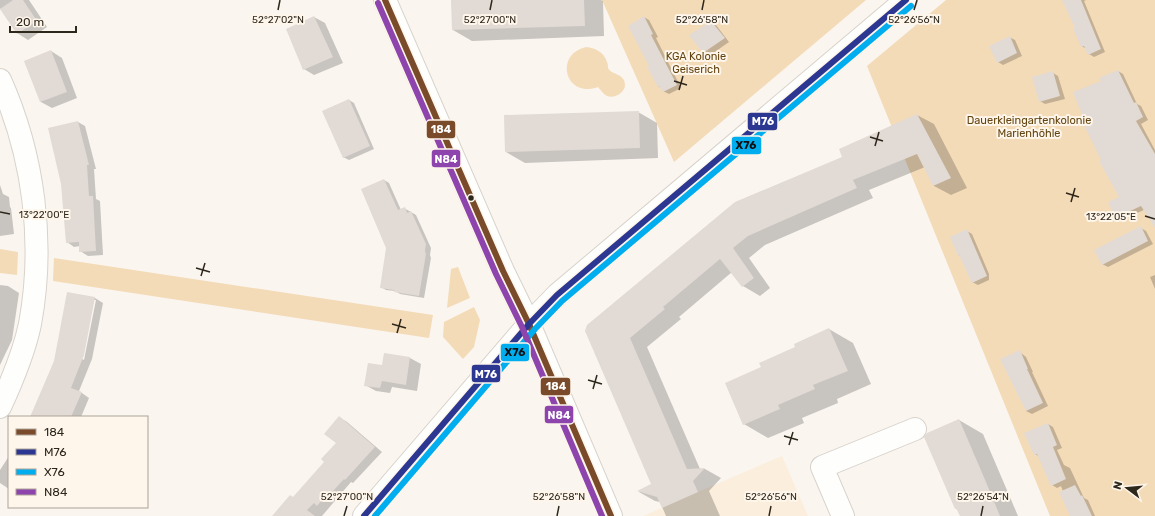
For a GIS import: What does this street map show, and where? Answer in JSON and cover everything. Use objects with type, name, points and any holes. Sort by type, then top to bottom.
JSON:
[{"type":"street","points":[[385,0],[503,271],[529,324],[611,516]]},
{"type":"street","points":[[364,516],[529,324],[557,295],[906,0]]},
{"type":"street","points":[[0,80],[9,100],[20,132],[29,172],[34,206],[36,264],[30,325],[13,380],[0,408]]},
{"type":"street","points":[[843,516],[822,467],[915,429]]},
{"type":"shaded area","points":[[782,456],[808,516],[643,516],[698,492]]},
{"type":"green space","name":"KGA Kolonie Geiserich","points":[[602,0],[866,0],[674,162]]},
{"type":"green space","name":"Dauerkleingartenkolonie Marienhöhle","points":[[946,0],[1155,0],[1155,516],[1050,516],[867,66]]},
{"type":"green space","points":[[586,47],[593,48],[601,53],[606,59],[608,68],[623,78],[625,88],[619,95],[610,97],[603,93],[598,87],[587,89],[578,87],[571,82],[567,66],[569,58],[576,52]]},
{"type":"green space","points":[[0,249],[18,252],[17,275],[0,273]]},
{"type":"green space","points":[[54,258],[433,315],[429,338],[53,281]]},
{"type":"green space","points":[[458,267],[470,298],[447,308],[451,269]]},
{"type":"green space","points":[[474,307],[480,320],[474,347],[463,359],[443,337],[444,322]]},
{"type":"building","points":[[13,0],[23,0],[37,21],[17,34],[0,9]]},
{"type":"building","points":[[451,0],[584,0],[585,26],[452,30]]},
{"type":"building","points":[[1062,0],[1081,0],[1101,49],[1088,55],[1084,46],[1081,47],[1073,28],[1075,28]]},
{"type":"building","points":[[314,16],[333,57],[303,70],[286,29]]},
{"type":"building","points":[[644,16],[653,34],[651,35],[677,85],[663,92],[659,86],[658,87],[647,67],[649,66],[628,26]]},
{"type":"building","points":[[711,21],[725,38],[703,53],[689,35]]},
{"type":"building","points":[[1010,36],[1017,53],[997,63],[989,46]]},
{"type":"building","points":[[51,50],[67,92],[40,102],[24,61]]},
{"type":"building","points":[[1118,70],[1134,103],[1136,102],[1143,117],[1136,121],[1155,154],[1155,228],[1141,206],[1115,218],[1108,202],[1119,197],[1099,161],[1101,160],[1083,123],[1085,122],[1073,92],[1101,81],[1099,78]]},
{"type":"building","points":[[1053,71],[1060,96],[1039,102],[1032,77]]},
{"type":"building","points":[[349,99],[370,146],[343,158],[322,111]]},
{"type":"building","points":[[639,111],[640,148],[505,152],[504,115]]},
{"type":"building","points":[[917,114],[951,178],[933,186],[917,154],[853,180],[857,188],[748,236],[733,248],[754,278],[742,287],[720,259],[663,307],[665,309],[630,338],[687,469],[705,468],[693,481],[698,492],[662,508],[657,497],[637,491],[651,484],[585,331],[587,325],[735,202],[842,157],[839,149]]},
{"type":"building","points":[[78,121],[89,165],[87,165],[89,196],[93,196],[96,251],[79,252],[79,242],[66,243],[61,184],[48,128]]},
{"type":"building","points":[[384,179],[398,210],[405,207],[407,213],[411,211],[426,244],[426,254],[419,296],[380,288],[386,248],[361,189]]},
{"type":"building","points":[[1141,226],[1148,241],[1102,265],[1094,250]]},
{"type":"building","points":[[967,229],[987,276],[972,283],[950,237]]},
{"type":"building","points":[[67,292],[95,297],[84,355],[71,388],[82,392],[71,416],[30,416],[54,361]]},
{"type":"building","points":[[829,328],[848,371],[813,385],[815,389],[778,405],[780,409],[743,425],[725,383],[761,367],[759,363],[795,347],[794,344]]},
{"type":"building","points":[[1020,350],[1043,403],[1026,411],[1000,359]]},
{"type":"building","points":[[384,353],[410,357],[406,385],[382,381],[380,388],[364,386],[368,363],[382,365]]},
{"type":"building","points":[[339,416],[375,447],[324,501],[322,500],[317,506],[314,503],[307,510],[315,516],[272,516],[290,495],[293,497],[324,462],[321,459],[336,443],[324,434]]},
{"type":"building","points":[[959,419],[1000,516],[960,516],[956,508],[955,509],[924,437],[927,433]]},
{"type":"building","points":[[1048,423],[1057,445],[1053,447],[1066,479],[1051,486],[1037,454],[1034,455],[1024,433]]},
{"type":"building","points":[[1075,485],[1081,496],[1082,495],[1092,516],[1070,516],[1059,492]]},
{"type":"transit line","name":"184","points":[[385,0],[503,271],[529,324],[611,516]]},
{"type":"transit line","name":"M76","points":[[364,516],[529,324],[557,295],[906,0]]},
{"type":"transit line","name":"N84","points":[[378,3],[496,274],[522,327],[602,516]]},
{"type":"transit line","name":"X76","points":[[375,516],[535,329],[562,301],[911,6]]}]
